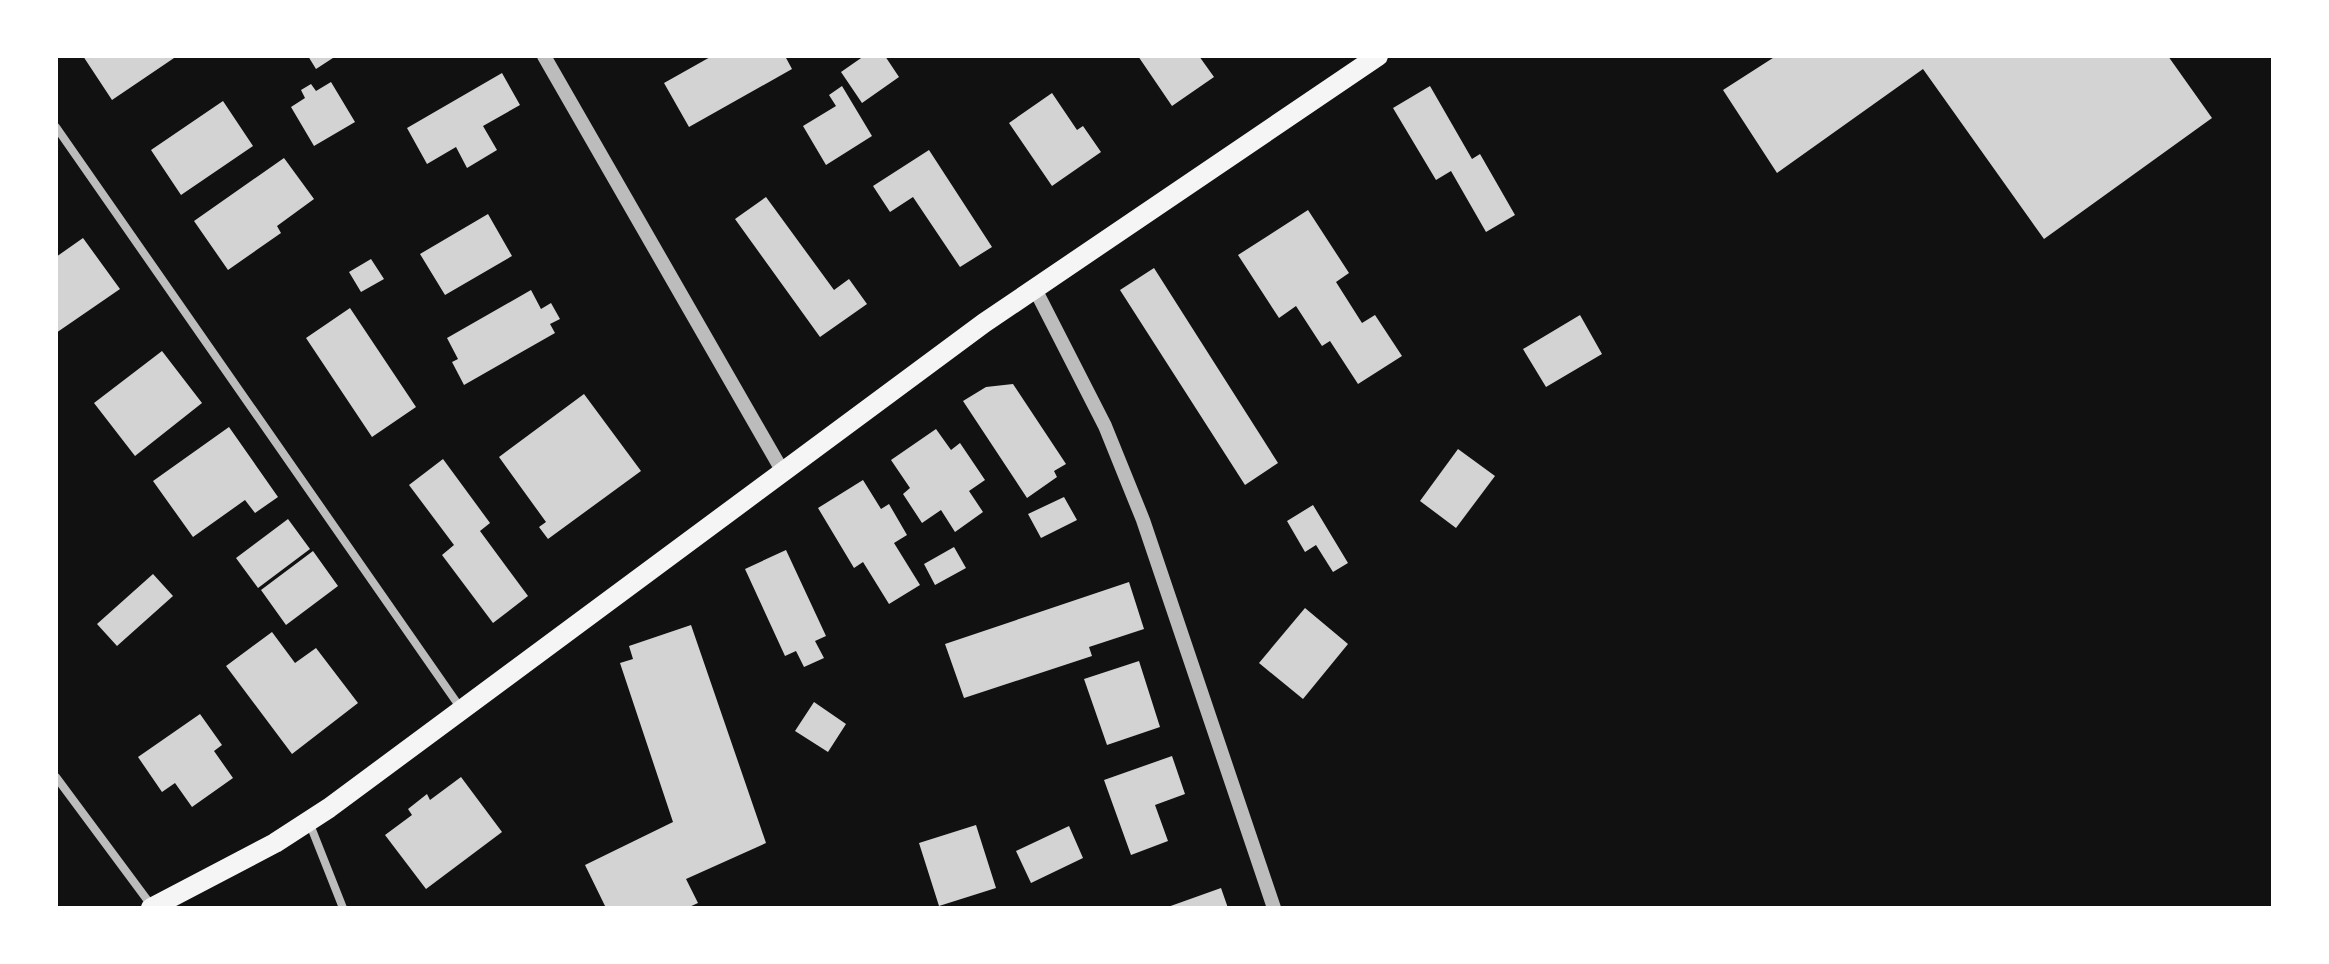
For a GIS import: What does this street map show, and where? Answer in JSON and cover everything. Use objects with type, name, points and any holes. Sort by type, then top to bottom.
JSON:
[{"type":"main road","points":[[152,908],[250,857],[309,821],[1035,289],[1378,56]]},
{"type":"street","points":[[544,56],[783,472]]},
{"type":"street","points":[[56,127],[462,710]]},
{"type":"street","points":[[1035,289],[1105,426],[1143,520],[1274,908]]},
{"type":"street","points":[[56,777],[152,908]]},
{"type":"street","points":[[309,821],[343,908]]},
{"type":"building","points":[[83,56],[177,56],[112,100]]},
{"type":"building","points":[[308,56],[336,56],[316,69]]},
{"type":"building","points":[[712,56],[785,56],[792,69],[689,127],[664,83]]},
{"type":"building","points":[[864,56],[885,56],[899,77],[862,103],[841,72]]},
{"type":"building","points":[[1138,56],[1199,56],[1214,77],[1172,106]]},
{"type":"building","points":[[1776,56],[2168,56],[2212,118],[2044,239],[1923,69],[1777,173],[1723,90]]},
{"type":"building","points":[[502,73],[520,105],[483,126],[497,150],[467,168],[456,147],[427,164],[407,128]]},
{"type":"building","points":[[331,82],[355,122],[314,146],[291,107],[305,98],[301,90],[311,84],[316,91]]},
{"type":"building","points":[[842,86],[872,136],[826,165],[803,126],[836,106],[829,95]]},
{"type":"building","points":[[1430,86],[1472,159],[1480,154],[1515,215],[1486,232],[1451,171],[1436,180],[1393,108]]},
{"type":"building","points":[[1052,93],[1077,130],[1083,126],[1101,152],[1052,186],[1009,123]]},
{"type":"building","points":[[223,101],[253,146],[181,195],[151,150]]},
{"type":"building","points":[[929,150],[992,247],[960,267],[913,197],[890,212],[873,186]]},
{"type":"building","points":[[284,158],[314,199],[277,226],[281,233],[228,270],[194,221]]},
{"type":"building","points":[[766,197],[834,290],[849,279],[867,304],[820,337],[735,219]]},
{"type":"building","points":[[1308,210],[1349,273],[1336,282],[1362,323],[1375,315],[1402,356],[1358,384],[1330,341],[1322,346],[1296,306],[1279,318],[1238,255]]},
{"type":"building","points":[[488,214],[512,256],[445,295],[420,254]]},
{"type":"building","points":[[83,238],[120,289],[56,333],[56,257]]},
{"type":"building","points":[[371,259],[384,279],[361,292],[349,272]]},
{"type":"building","points":[[1154,268],[1278,463],[1245,485],[1120,290]]},
{"type":"building","points":[[531,290],[541,309],[551,303],[560,319],[550,324],[555,333],[464,385],[452,362],[458,359],[447,338]]},
{"type":"building","points":[[350,308],[416,407],[372,437],[306,338]]},
{"type":"building","points":[[1580,315],[1602,354],[1546,387],[1523,349]]},
{"type":"building","points":[[162,351],[202,403],[135,456],[94,403]]},
{"type":"building","points":[[1013,384],[1066,464],[1054,471],[1057,477],[1027,498],[963,401],[986,387]]},
{"type":"building","points":[[584,394],[641,471],[548,539],[539,527],[546,522],[499,457]]},
{"type":"building","points":[[229,427],[278,497],[255,513],[245,500],[193,537],[153,481]]},
{"type":"building","points":[[936,429],[951,450],[960,443],[985,480],[969,491],[983,512],[955,532],[941,510],[922,523],[903,494],[910,488],[891,460]]},
{"type":"building","points":[[1458,449],[1495,476],[1456,528],[1420,501]]},
{"type":"building","points":[[443,459],[490,523],[480,531],[528,596],[493,623],[442,555],[454,545],[409,485]]},
{"type":"building","points":[[863,480],[881,509],[889,504],[907,535],[894,543],[920,585],[889,604],[863,562],[854,568],[818,508]]},
{"type":"building","points":[[1064,497],[1077,520],[1041,538],[1028,514]]},
{"type":"building","points":[[1313,505],[1348,563],[1333,572],[1316,545],[1305,552],[1287,521]]},
{"type":"building","points":[[288,519],[310,549],[258,588],[236,558]]},
{"type":"building","points":[[954,547],[966,568],[935,585],[924,564]]},
{"type":"building","points":[[786,550],[826,636],[815,641],[824,658],[804,667],[796,651],[785,656],[745,569]]},
{"type":"building","points":[[313,551],[338,586],[286,625],[261,590]]},
{"type":"building","points":[[153,574],[173,596],[117,646],[97,624]]},
{"type":"building","points":[[1129,582],[1144,629],[1089,647],[1092,656],[964,698],[945,644]]},
{"type":"building","points":[[1305,608],[1348,644],[1303,699],[1259,663]]},
{"type":"building","points":[[691,625],[766,843],[686,879],[698,903],[687,908],[606,908],[585,865],[673,822],[620,663],[633,659],[629,646]]},
{"type":"building","points":[[272,632],[295,663],[316,648],[358,703],[292,754],[226,666]]},
{"type":"building","points":[[1139,661],[1160,727],[1107,745],[1084,679]]},
{"type":"building","points":[[814,702],[846,724],[828,752],[795,731]]},
{"type":"building","points":[[200,714],[222,745],[214,751],[233,778],[192,807],[175,783],[162,792],[138,757]]},
{"type":"building","points":[[1172,756],[1185,794],[1155,805],[1168,841],[1131,855],[1104,780]]},
{"type":"building","points":[[461,777],[502,832],[426,889],[385,835],[412,815],[408,809],[427,794],[430,800]]},
{"type":"building","points":[[976,825],[996,888],[939,906],[919,843]]},
{"type":"building","points":[[1069,826],[1083,858],[1031,883],[1016,851]]},
{"type":"building","points":[[1221,888],[1228,908],[1165,908]]}]
